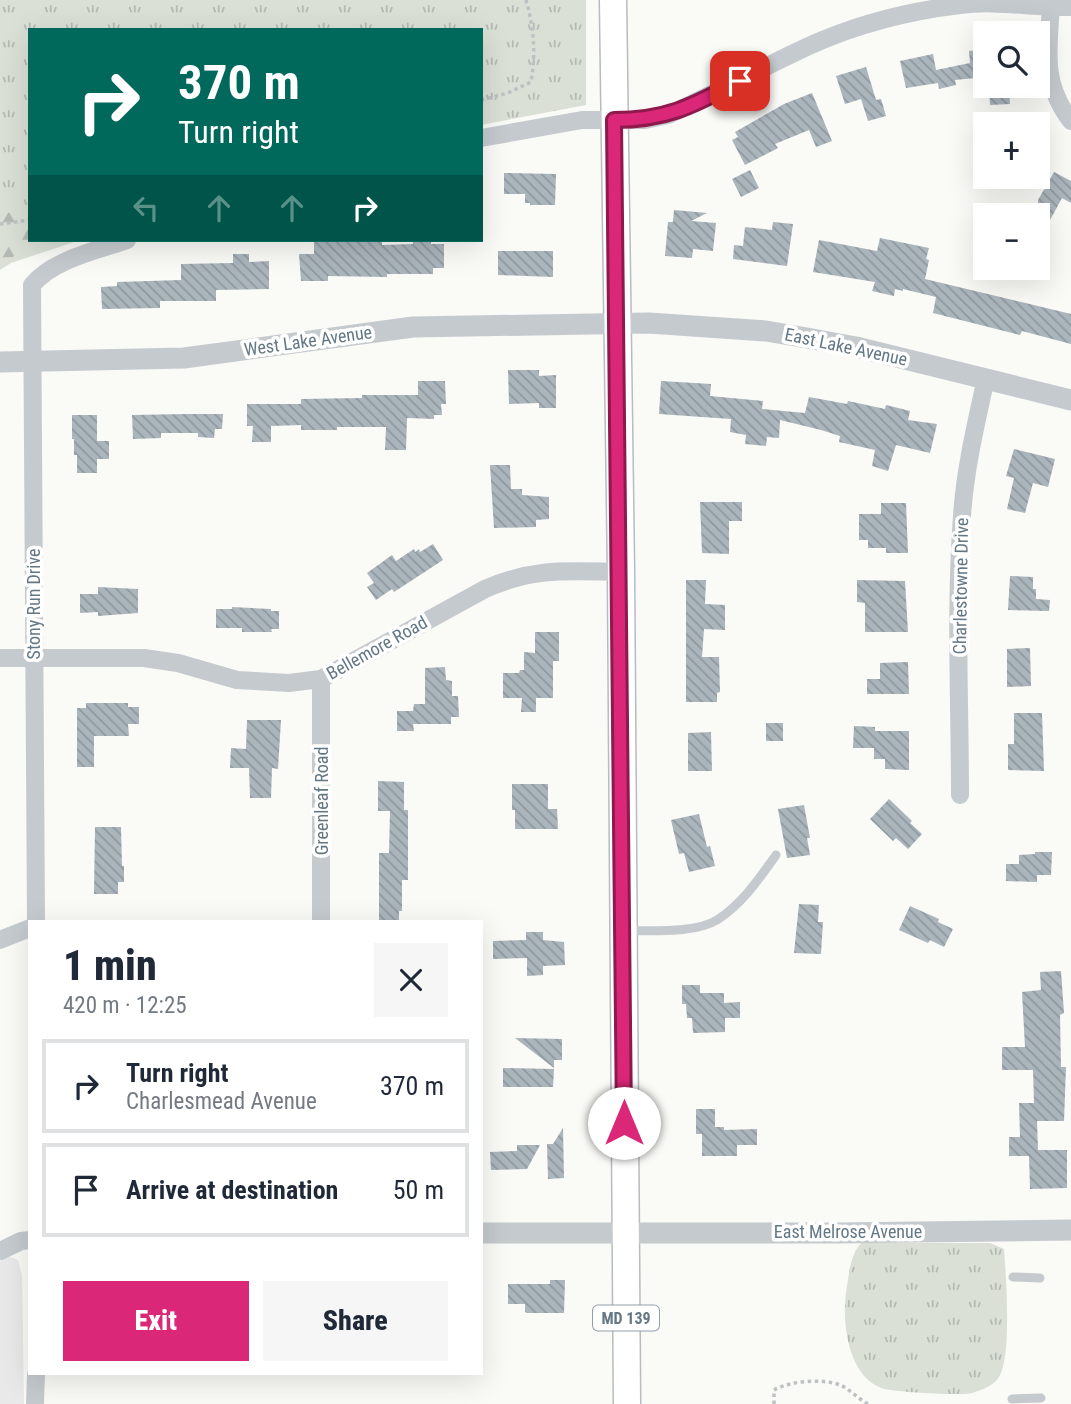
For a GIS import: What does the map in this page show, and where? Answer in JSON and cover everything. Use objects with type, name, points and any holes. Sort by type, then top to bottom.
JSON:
[{"type":"main road","name":"MD 139","points":[[613,0],[621,572],[627,1404]]},
{"type":"street","points":[[483,138],[582,120],[645,120],[668,115],[812,45],[880,21],[923,10],[962,4],[998,3],[1071,7]]},
{"type":"street","points":[[1051,7],[1047,64],[1059,104],[1071,121]]},
{"type":"street","name":"Stony Run Drive","points":[[36,920],[32,285],[41,275],[58,265],[121,242]]},
{"type":"street","name":"West Lake Avenue","points":[[0,362],[184,358],[413,327],[617,324]]},
{"type":"street","name":"East Lake Avenue","points":[[617,324],[780,333],[856,347],[1071,400]]},
{"type":"street","name":"Charlestowne Drive","points":[[960,795],[959,592],[962,515],[969,458],[986,378]]},
{"type":"street","name":"Bellemore Road","points":[[0,658],[144,658],[178,663],[237,680],[289,683],[321,679],[464,600],[508,579],[541,572],[621,572]]},
{"type":"street","name":"Greenleaf Road","points":[[321,679],[321,920]]},
{"type":"street","points":[[0,940],[28,929]]},
{"type":"street","name":"East Melrose Avenue","points":[[483,1233],[1071,1230]]},
{"type":"street","points":[[0,1251],[28,1240]]},
{"type":"street","points":[[35,1404],[36,1375]]},
{"type":"lane","points":[[623,931],[688,929],[716,921],[750,891],[776,855]]},
{"type":"lane","points":[[1013,1276],[1040,1278]]},
{"type":"lane","points":[[1012,1399],[1041,1398]]},
{"type":"path","points":[[483,99],[508,93],[531,82],[535,59],[533,24],[526,0]]},
{"type":"path","points":[[0,224],[28,220]]},
{"type":"path","points":[[774,1404],[774,1390],[787,1382],[837,1384],[868,1404]]},
{"type":"shaded area","points":[[8,1256],[18,1260],[22,1276],[24,1404],[0,1404],[0,1261]]},
{"type":"green space","points":[[0,0],[586,0],[586,105],[483,125],[483,28],[28,28],[28,242],[74,242],[11,263],[0,270]]},
{"type":"green space","points":[[28,207],[28,242],[51,242],[0,261],[0,215]]},
{"type":"green space","points":[[861,1243],[990,1243],[1004,1249],[1007,1334],[1003,1367],[997,1380],[976,1392],[966,1394],[912,1392],[881,1388],[861,1372],[850,1347],[845,1305],[850,1267]]},
{"type":"building","points":[[973,50],[973,78],[955,80],[956,85],[939,89],[938,83],[906,88],[900,61],[933,54],[936,70],[970,63],[969,51]]},
{"type":"building","points":[[866,67],[876,100],[881,99],[886,116],[868,121],[861,99],[845,104],[836,76]]},
{"type":"building","points":[[812,93],[832,141],[816,147],[809,130],[775,144],[778,148],[745,165],[732,140],[738,137],[735,132],[784,104]]},
{"type":"building","points":[[990,98],[1010,98],[1010,104],[990,105]]},
{"type":"building","points":[[750,170],[759,188],[741,197],[732,179]]},
{"type":"building","points":[[1054,172],[1071,181],[1071,203],[1062,198],[1050,220],[1050,203],[1038,203],[1038,200],[1044,189],[1050,189],[1050,179]]},
{"type":"building","points":[[504,173],[556,174],[555,205],[530,205],[525,203],[525,194],[504,194]]},
{"type":"building","points":[[674,210],[707,213],[691,221],[716,223],[713,251],[693,249],[692,258],[665,256],[668,222],[673,222]]},
{"type":"building","points":[[773,222],[793,224],[787,266],[733,259],[734,245],[743,246],[745,227],[772,230]]},
{"type":"building","points":[[880,238],[929,248],[925,279],[1071,314],[1071,344],[1022,331],[1020,335],[933,313],[936,297],[903,289],[895,289],[894,296],[872,291],[875,282],[813,272],[819,240],[877,251]]},
{"type":"building","points":[[314,242],[382,242],[382,245],[431,242],[444,244],[444,268],[433,268],[433,274],[387,274],[387,277],[328,276],[328,281],[301,281],[299,254],[314,254]]},
{"type":"building","points":[[498,251],[553,251],[553,277],[498,275]]},
{"type":"building","points":[[233,254],[249,254],[249,262],[269,261],[269,289],[216,290],[216,301],[160,301],[160,308],[102,309],[101,287],[117,286],[117,282],[181,280],[181,264],[233,263]]},
{"type":"building","points":[[508,370],[539,370],[539,376],[556,375],[556,408],[539,408],[539,403],[509,404]]},
{"type":"building","points":[[418,381],[445,381],[446,404],[441,404],[442,415],[434,415],[434,419],[407,418],[406,450],[385,450],[386,427],[301,430],[301,425],[271,426],[271,442],[252,442],[253,426],[247,426],[247,404],[301,404],[301,399],[362,398],[362,395],[418,395]]},
{"type":"building","points":[[661,381],[711,384],[710,396],[763,401],[762,409],[805,413],[809,397],[847,404],[848,401],[885,409],[886,405],[910,411],[908,420],[937,424],[930,453],[896,445],[888,471],[872,466],[875,450],[839,442],[840,436],[821,430],[780,420],[779,438],[767,437],[766,446],[745,444],[746,435],[730,432],[731,419],[659,414]]},
{"type":"building","points":[[223,414],[222,429],[215,429],[214,438],[198,437],[198,433],[161,433],[161,438],[133,439],[132,415]]},
{"type":"building","points":[[72,415],[97,415],[97,441],[109,441],[109,459],[97,459],[97,473],[77,473]]},
{"type":"building","points":[[1014,449],[1055,459],[1048,487],[1033,483],[1025,513],[1007,509],[1014,478],[1006,476]]},
{"type":"building","points":[[490,465],[510,465],[511,489],[522,489],[522,495],[549,497],[549,519],[536,520],[536,527],[494,528]]},
{"type":"building","points":[[700,502],[742,502],[742,521],[729,521],[729,554],[702,553]]},
{"type":"building","points":[[881,503],[906,503],[908,553],[886,553],[886,548],[868,548],[868,540],[859,540],[859,514],[881,514]]},
{"type":"building","points":[[433,544],[443,560],[394,592],[392,589],[376,600],[367,587],[374,583],[367,573],[392,555],[396,561],[414,549],[415,552],[419,549],[420,552]]},
{"type":"building","points":[[1010,576],[1033,577],[1036,599],[1050,600],[1049,611],[1008,610]]},
{"type":"building","points":[[686,580],[706,580],[705,604],[725,605],[725,630],[704,629],[702,657],[719,657],[720,692],[717,693],[717,702],[686,702]]},
{"type":"building","points":[[857,580],[905,581],[908,632],[865,632],[865,603],[857,602]]},
{"type":"building","points":[[98,587],[138,589],[138,613],[98,616],[98,612],[80,613],[80,594],[98,594]]},
{"type":"building","points":[[232,607],[279,611],[279,629],[271,629],[272,632],[242,632],[242,628],[216,628],[216,609]]},
{"type":"building","points":[[535,632],[559,632],[559,661],[553,661],[553,698],[536,698],[536,712],[521,712],[522,698],[503,698],[503,673],[519,673],[524,670],[524,652],[535,653]]},
{"type":"building","points":[[1030,648],[1031,686],[1007,687],[1007,649]]},
{"type":"building","points":[[908,662],[909,694],[867,694],[867,679],[880,679],[880,663]]},
{"type":"building","points":[[445,667],[446,680],[452,681],[452,696],[458,696],[459,717],[451,717],[451,724],[413,724],[414,731],[397,731],[397,711],[413,711],[414,704],[425,704],[425,668]]},
{"type":"building","points":[[86,703],[128,703],[128,707],[139,707],[139,724],[128,724],[129,736],[94,736],[94,767],[77,767],[77,708],[86,708]]},
{"type":"building","points":[[1014,713],[1042,713],[1044,771],[1008,770],[1008,744],[1014,744]]},
{"type":"building","points":[[247,720],[281,720],[278,769],[272,768],[271,798],[250,798],[249,768],[230,768],[231,748],[246,749]]},
{"type":"building","points":[[766,723],[783,723],[783,741],[766,741]]},
{"type":"building","points":[[854,726],[875,727],[875,731],[909,731],[909,770],[885,769],[885,759],[874,759],[874,748],[853,748]]},
{"type":"building","points":[[711,732],[712,771],[688,771],[688,733]]},
{"type":"building","points":[[378,781],[404,782],[404,810],[408,810],[408,880],[402,880],[402,911],[399,911],[399,920],[379,920],[379,853],[389,853],[390,811],[378,811]]},
{"type":"building","points":[[512,784],[548,784],[548,809],[557,809],[558,829],[515,829]]},
{"type":"building","points":[[889,799],[922,834],[908,849],[896,838],[893,841],[870,819]]},
{"type":"building","points":[[804,805],[810,855],[787,858],[778,809]]},
{"type":"building","points":[[699,814],[715,866],[689,872],[684,853],[679,854],[671,820]]},
{"type":"building","points":[[95,827],[121,827],[124,882],[118,882],[118,894],[94,894]]},
{"type":"building","points":[[1052,852],[1051,875],[1037,875],[1037,882],[1006,881],[1006,864],[1019,864],[1019,855]]},
{"type":"building","points":[[799,904],[819,905],[818,922],[823,922],[821,954],[794,953]]},
{"type":"building","points":[[910,906],[939,919],[938,922],[953,929],[944,947],[899,930]]},
{"type":"building","points":[[526,932],[543,932],[543,940],[564,942],[565,965],[543,966],[543,975],[527,976],[527,958],[493,959],[493,941],[526,940]]},
{"type":"building","points":[[1061,971],[1064,1013],[1060,1015],[1061,1067],[1066,1067],[1064,1121],[1037,1121],[1038,1150],[1067,1150],[1067,1188],[1030,1189],[1029,1156],[1009,1156],[1009,1137],[1020,1137],[1019,1103],[1034,1103],[1033,1070],[1002,1070],[1002,1047],[1025,1047],[1022,992],[1041,990],[1040,972]]},
{"type":"building","points":[[682,985],[700,985],[700,993],[724,993],[724,1003],[740,1002],[740,1018],[725,1018],[725,1032],[693,1033],[692,1018],[687,1018],[686,1004],[682,1004]]},
{"type":"building","points":[[515,1038],[562,1039],[562,1060],[554,1060],[554,1068]]},
{"type":"building","points":[[503,1068],[554,1069],[553,1087],[503,1087]]},
{"type":"building","points":[[696,1109],[715,1109],[715,1127],[724,1127],[724,1130],[757,1129],[757,1145],[737,1145],[737,1156],[702,1156],[702,1134],[696,1134]]},
{"type":"building","points":[[563,1128],[564,1178],[548,1179],[547,1144],[553,1144]]},
{"type":"building","points":[[517,1145],[540,1145],[527,1169],[491,1170],[490,1152],[517,1151]]},
{"type":"building","points":[[550,1280],[565,1280],[564,1313],[527,1313],[525,1304],[508,1304],[508,1284],[550,1284]]},
{"type":"route","points":[[624,1123],[621,572],[614,120],[645,120],[668,115],[740,81]]}]
